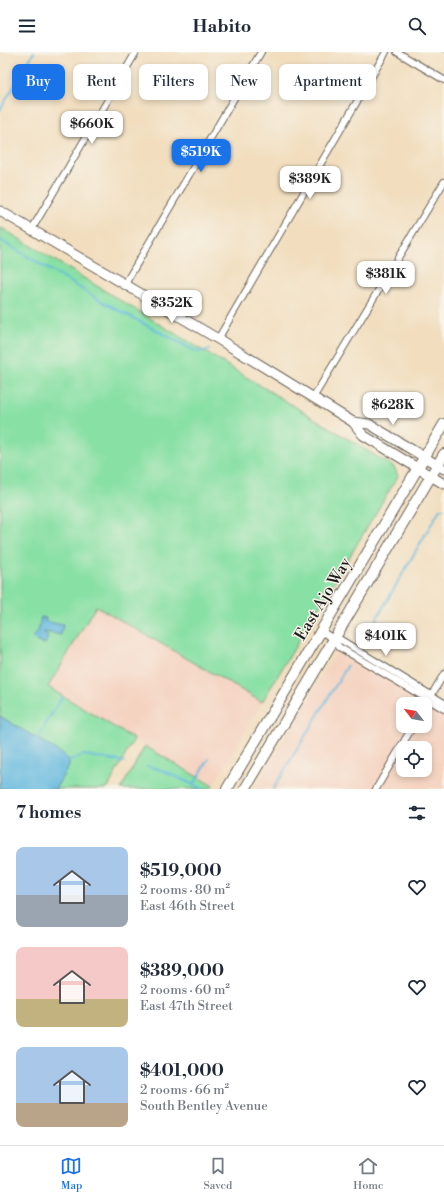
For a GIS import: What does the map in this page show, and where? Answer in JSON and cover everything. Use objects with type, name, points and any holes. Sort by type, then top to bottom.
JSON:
[{"type":"main road","name":"East Ajo Way","points":[[227,789],[444,424]]},
{"type":"main road","name":"East Ajo Way","points":[[245,789],[431,476],[441,467],[444,454]]},
{"type":"street","points":[[32,229],[136,52]]},
{"type":"street","points":[[125,284],[261,52]]},
{"type":"street","points":[[218,339],[386,52]]},
{"type":"street","points":[[397,52],[444,80]]},
{"type":"street","points":[[313,398],[444,182]]},
{"type":"street","points":[[0,211],[218,339],[353,422],[363,435],[444,484]]},
{"type":"street","points":[[353,422],[368,424],[441,467]]},
{"type":"street","points":[[321,631],[334,640],[340,647],[430,697],[444,674]]},
{"type":"street","points":[[432,698],[444,703]]},
{"type":"street","points":[[432,699],[444,709]]},
{"type":"street","points":[[376,789],[409,733]]},
{"type":"shaded area","points":[[96,606],[262,702],[213,786],[47,687]]},
{"type":"shaded area","points":[[338,650],[418,697],[396,697],[396,733],[432,733],[432,705],[444,712],[444,789],[254,789]]},
{"type":"green space","points":[[0,227],[394,467],[398,476],[262,702],[96,606],[48,687],[134,739],[107,789],[0,789]]},
{"type":"green space","points":[[145,746],[213,786],[211,789],[121,789]]},
{"type":"water","points":[[41,617],[46,618],[45,621],[63,625],[61,635],[44,632],[48,637],[45,644],[37,642],[32,637],[38,632]]},
{"type":"water","points":[[0,716],[64,755],[69,761],[69,766],[55,789],[0,789]]},
{"type":"waterway","points":[[0,110],[34,52]]},
{"type":"waterway","points":[[0,240],[103,302],[197,352],[209,350]]},
{"type":"waterway","points":[[366,637],[440,509],[444,509]]},
{"type":"waterway","points":[[273,789],[348,665]]},
{"type":"waterway","points":[[37,739],[62,697]]},
{"type":"waterway","points":[[69,761],[84,755],[124,762]]},
{"type":"waterway","points":[[193,785],[209,759]]},
{"type":"waterway","points":[[147,766],[162,770],[202,789]]}]
